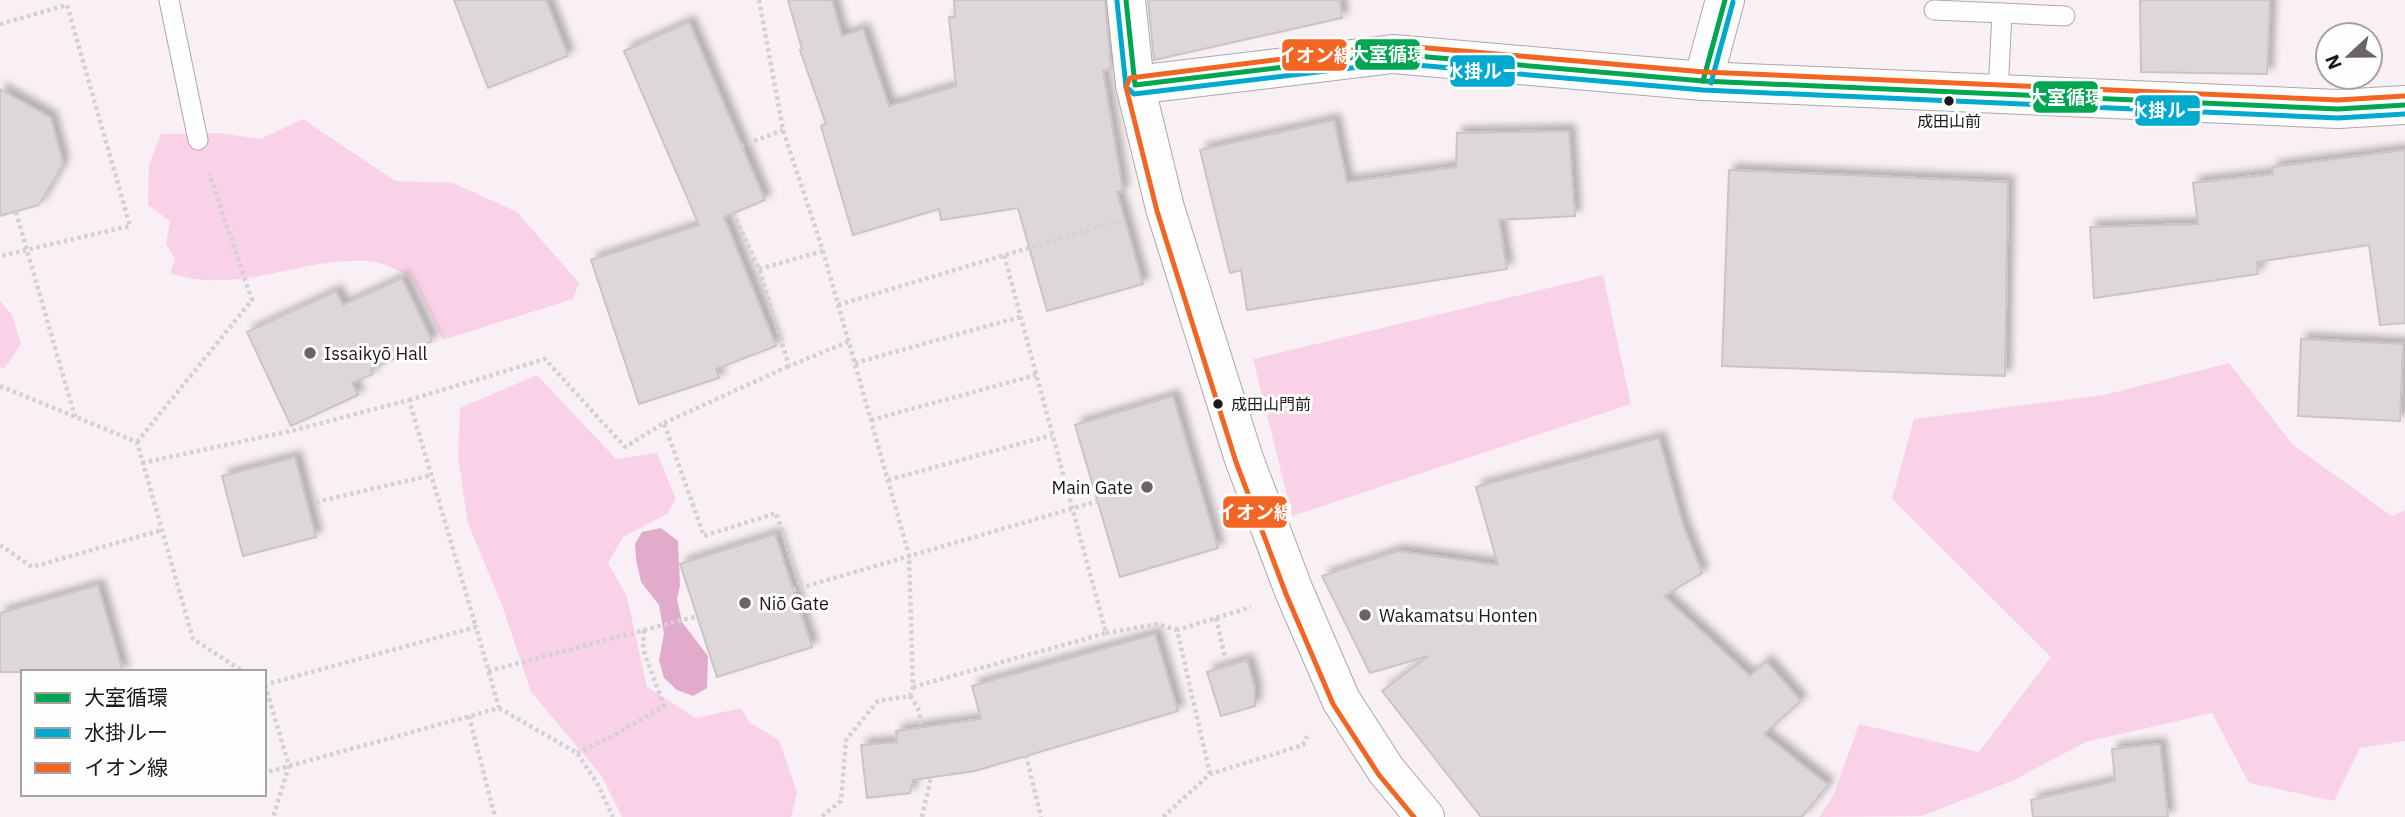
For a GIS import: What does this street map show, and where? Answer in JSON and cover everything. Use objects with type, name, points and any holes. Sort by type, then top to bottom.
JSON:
[{"type":"street","points":[[1126,0],[1135,85],[1165,208],[1244,459],[1294,591],[1340,700],[1386,770],[1424,817]]},
{"type":"street","points":[[1703,81],[1725,0]]},
{"type":"street","points":[[1135,85],[1393,54],[1703,81],[2338,109],[2405,105]]},
{"type":"lane","points":[[169,0],[198,140]]},
{"type":"lane","points":[[1934,10],[2066,16]]},
{"type":"lane","points":[[1998,93],[2002,13]]},
{"type":"path","points":[[759,0],[783,130],[823,251],[909,555],[913,687],[909,696]]},
{"type":"path","points":[[0,24],[67,5],[130,226],[0,256]]},
{"type":"path","points":[[741,146],[783,130]]},
{"type":"path","points":[[137,442],[252,300],[198,140]]},
{"type":"path","points":[[838,305],[1165,208]]},
{"type":"path","points":[[16,212],[75,417]]},
{"type":"path","points":[[733,214],[758,269],[789,366]]},
{"type":"path","points":[[758,269],[823,251]]},
{"type":"path","points":[[1004,255],[1105,633]]},
{"type":"path","points":[[855,363],[1020,317]]},
{"type":"path","points":[[142,463],[295,430],[409,400],[545,359],[625,447],[664,423],[848,342]]},
{"type":"path","points":[[871,420],[1037,375]]},
{"type":"path","points":[[0,386],[137,442]]},
{"type":"path","points":[[409,400],[499,708],[577,753],[597,783],[612,817]]},
{"type":"path","points":[[664,423],[704,536],[776,513],[801,588]]},
{"type":"path","points":[[888,480],[1052,435]]},
{"type":"path","points":[[137,442],[193,639],[241,670]]},
{"type":"path","points":[[316,502],[432,475]]},
{"type":"path","points":[[793,590],[1098,501]]},
{"type":"path","points":[[0,545],[32,566],[162,530]]},
{"type":"path","points":[[913,687],[1105,633],[1157,624],[1177,630],[1278,599],[1294,591]]},
{"type":"path","points":[[488,671],[698,616]]},
{"type":"path","points":[[1216,618],[1227,666]]},
{"type":"path","points":[[266,684],[476,627]]},
{"type":"path","points":[[577,753],[613,736],[664,706],[643,649],[644,630]]},
{"type":"path","points":[[1177,630],[1210,775]]},
{"type":"path","points":[[266,691],[289,766],[273,817]]},
{"type":"path","points":[[909,696],[918,708],[922,728]]},
{"type":"path","points":[[821,817],[841,801],[846,740],[878,701],[909,696]]},
{"type":"path","points":[[1163,817],[1210,775],[1303,744],[1320,710],[1340,700]]},
{"type":"path","points":[[266,772],[499,708]]},
{"type":"path","points":[[469,716],[495,817]]},
{"type":"path","points":[[1026,755],[1041,817]]},
{"type":"path","points":[[922,817],[931,777]]},
{"type":"shaded area","points":[[303,119],[395,181],[453,183],[517,212],[579,283],[573,299],[443,340],[412,277],[379,263],[342,261],[220,280],[195,279],[170,273],[175,259],[166,244],[170,221],[148,205],[149,165],[161,134],[221,133],[260,139]]},
{"type":"shaded area","points":[[1603,275],[1631,404],[1292,516],[1253,359]]},
{"type":"shaded area","points":[[0,301],[12,315],[21,344],[4,369],[0,367]]},
{"type":"shaded area","points":[[2229,363],[2293,445],[2392,516],[2405,510],[2405,741],[2360,748],[2334,801],[2249,783],[2212,713],[2086,742],[2012,781],[1922,816],[1819,817],[1834,794],[1859,724],[1979,752],[2051,657],[1892,499],[1914,419],[2104,395]]},
{"type":"shaded area","points":[[537,375],[616,459],[657,453],[676,499],[667,514],[623,537],[608,563],[627,597],[647,687],[696,718],[741,708],[750,723],[779,740],[797,792],[791,817],[622,817],[601,775],[531,692],[503,608],[468,523],[458,457],[460,408]]},
{"type":"shaded area","points":[[661,528],[678,541],[680,586],[677,599],[682,622],[708,656],[707,688],[693,696],[677,690],[664,678],[659,660],[664,634],[659,605],[641,582],[636,559],[635,544],[642,532]]},
{"type":"building","points":[[454,0],[546,0],[568,56],[488,88]]},
{"type":"building","points":[[788,0],[832,0],[842,36],[863,29],[889,106],[956,86],[949,17],[955,17],[954,0],[1105,0],[1111,69],[1103,71],[1123,191],[1117,192],[1143,284],[1047,311],[1018,208],[941,220],[939,209],[853,235],[821,126],[826,124],[800,50],[802,49]]},
{"type":"building","points":[[1148,0],[1340,0],[1342,18],[1154,60]]},
{"type":"building","points":[[2140,0],[2270,0],[2267,74],[2141,72]]},
{"type":"building","points":[[689,22],[765,200],[724,217],[776,346],[716,369],[719,378],[639,404],[591,260],[699,225],[624,51]]},
{"type":"building","points":[[0,89],[51,118],[63,164],[39,205],[0,216]]},
{"type":"building","points":[[1334,120],[1347,182],[1456,167],[1457,133],[1569,131],[1575,216],[1499,220],[1507,269],[1247,310],[1241,270],[1230,273],[1200,150]]},
{"type":"building","points":[[2405,150],[2405,323],[2380,325],[2369,245],[2257,262],[2258,274],[2094,298],[2090,227],[2198,224],[2193,183],[2273,174],[2272,167]]},
{"type":"building","points":[[1729,170],[2008,182],[2005,376],[1722,366]]},
{"type":"building","name":"Issaikyō Hall","points":[[402,278],[432,341],[371,369],[373,374],[352,383],[358,395],[291,426],[247,332],[336,291],[343,305]]},
{"type":"building","points":[[2301,339],[2403,344],[2400,421],[2298,416]]},
{"type":"building","name":"Main Gate","points":[[1173,396],[1218,548],[1120,577],[1075,425]]},
{"type":"building","points":[[1659,438],[1683,525],[1702,573],[1664,596],[1750,676],[1766,661],[1801,701],[1764,734],[1828,785],[1802,817],[1481,817],[1382,691],[1428,656],[1370,673],[1322,576],[1398,551],[1498,565],[1476,487]]},
{"type":"building","points":[[295,457],[316,537],[243,556],[222,476]]},
{"type":"building","name":"Niō Gate","points":[[775,534],[812,647],[717,677],[680,564]]},
{"type":"building","points":[[98,585],[122,670],[0,672],[0,613]]},
{"type":"building","points":[[1155,634],[1178,711],[975,771],[913,780],[910,793],[867,798],[861,745],[897,742],[896,731],[981,719],[972,686]]},
{"type":"building","points":[[1247,660],[1255,688],[1255,706],[1221,716],[1207,672]]},
{"type":"building","points":[[2160,744],[2168,817],[2033,817],[2031,800],[2115,781],[2112,749]]},
{"type":"transit line","name":"大室循環","points":[[1126,0],[1135,85],[1393,54],[1703,81],[2338,109],[2405,105]]},
{"type":"transit line","name":"大室循環","points":[[1703,81],[1725,0]]},
{"type":"transit line","name":"水掛ルー","points":[[1117,1],[1126,87],[1134,94],[1393,63],[1703,90],[2338,118],[2405,114]]},
{"type":"transit line","name":"水掛ルー","points":[[1711,83],[1733,2]]},
{"type":"transit line","name":"イオン線","points":[[1414,817],[1379,775],[1333,704],[1286,594],[1236,462],[1157,211],[1126,87],[1130,78],[1393,45],[1704,72],[2338,100],[2404,96]]},
{"type":"place","name":"成田山前","points":[[1949,101]]},
{"type":"place","name":"Issaikyō Hall","points":[[310,353]]},
{"type":"place","name":"成田山門前","points":[[1218,404]]},
{"type":"place","name":"Main Gate","points":[[1147,487]]},
{"type":"place","name":"Niō Gate","points":[[745,603]]},
{"type":"place","name":"Wakamatsu Honten","points":[[1365,615]]}]
